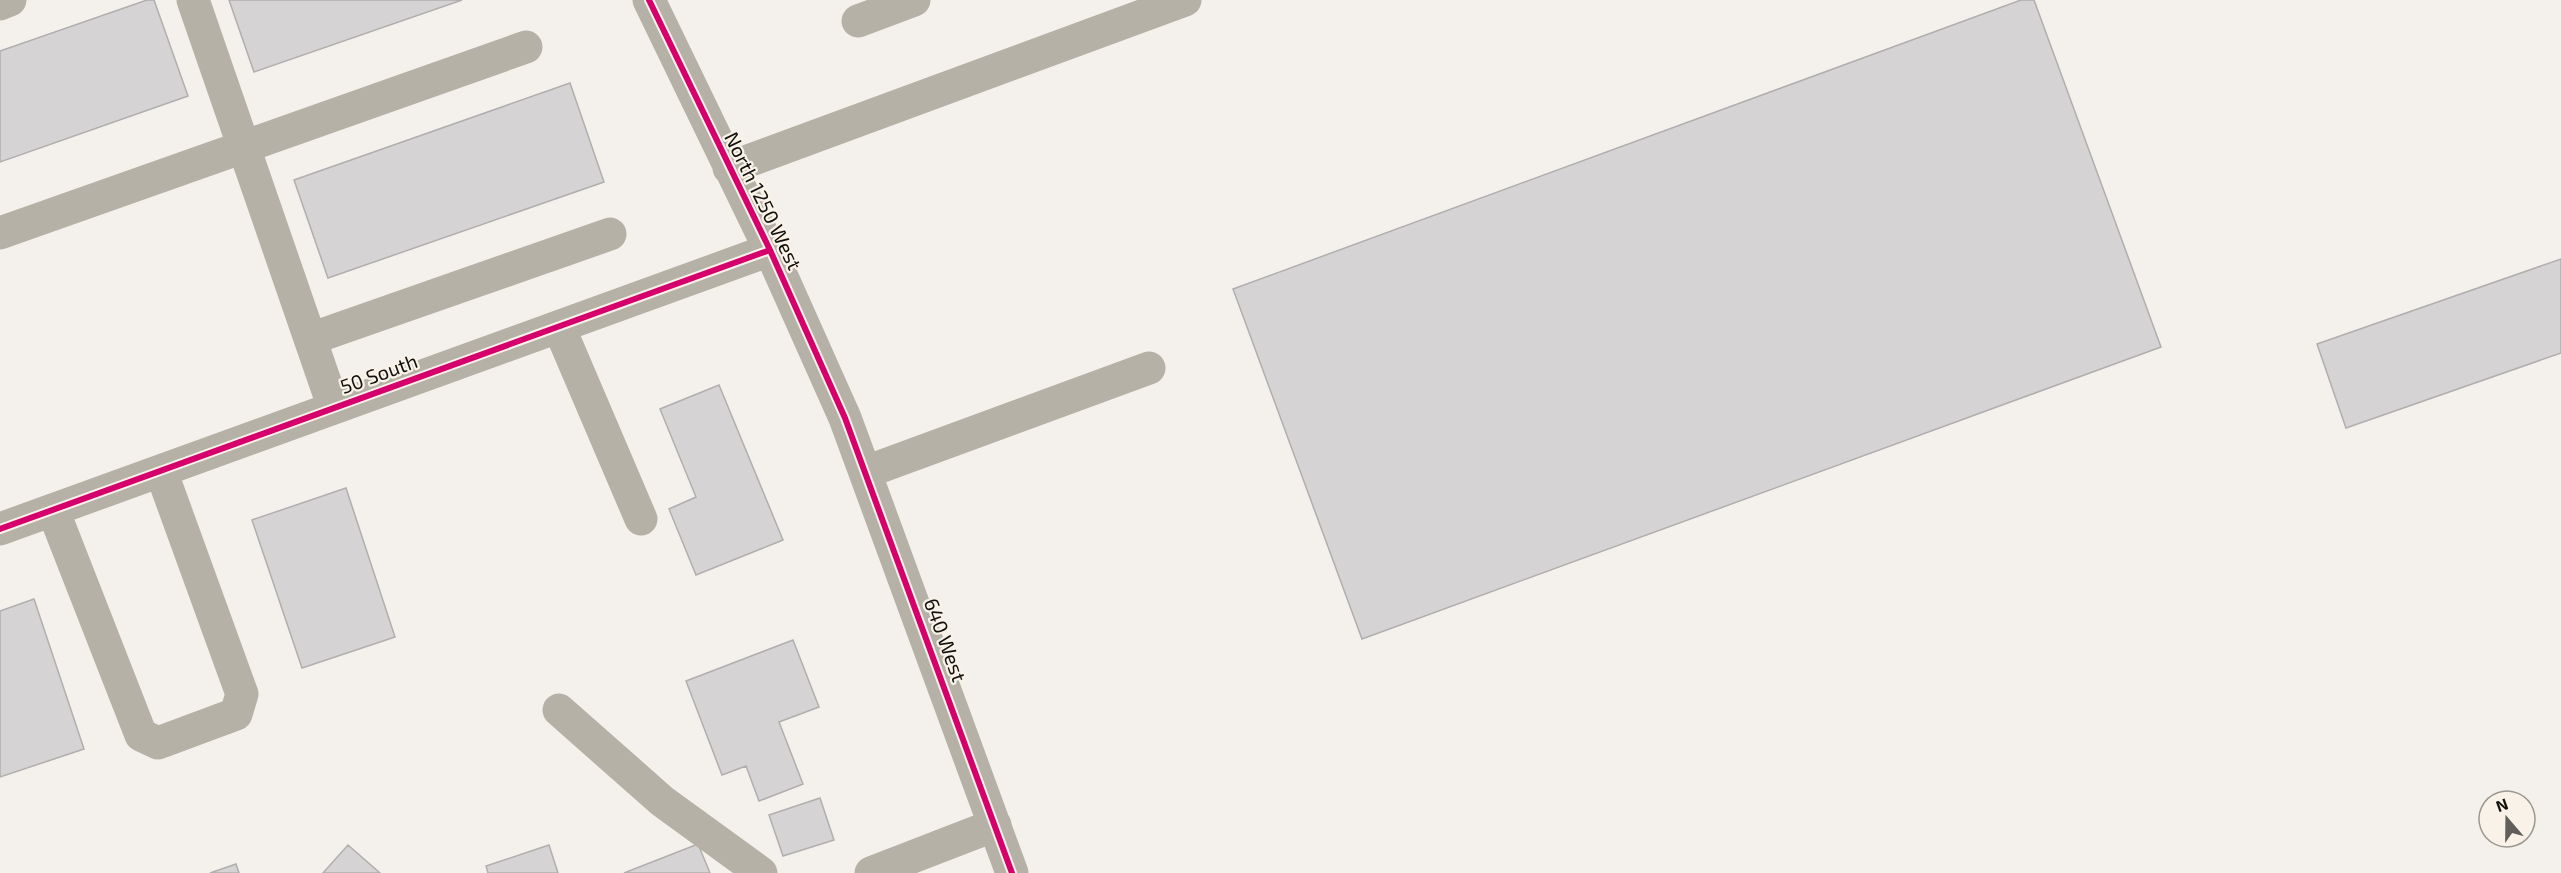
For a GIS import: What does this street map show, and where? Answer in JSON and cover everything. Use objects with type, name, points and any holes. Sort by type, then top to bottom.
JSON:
[{"type":"street","points":[[0,4],[10,0]]},
{"type":"street","points":[[193,0],[334,408]]},
{"type":"street","name":"North 1250 West","points":[[649,0],[770,250],[845,418]]},
{"type":"street","points":[[858,21],[914,0]]},
{"type":"street","points":[[729,168],[1185,0]]},
{"type":"street","points":[[0,233],[526,47]]},
{"type":"street","points":[[310,339],[610,234]]},
{"type":"street","name":"50 South","points":[[0,529],[770,250]]},
{"type":"street","points":[[559,327],[641,519]]},
{"type":"street","points":[[866,472],[1149,368]]},
{"type":"street","name":"640 West","points":[[845,418],[1012,873]]},
{"type":"street","points":[[53,510],[141,735],[158,743],[236,714],[242,694],[160,471]]},
{"type":"street","points":[[559,710],[662,801],[761,873]]},
{"type":"street","points":[[871,873],[995,825]]},
{"type":"building","points":[[147,0],[154,0],[188,96],[0,162],[0,51]]},
{"type":"building","points":[[229,0],[462,0],[254,72]]},
{"type":"building","points":[[2021,0],[2034,0],[2161,347],[1362,639],[1233,289]]},
{"type":"building","points":[[570,83],[604,182],[328,278],[294,180]]},
{"type":"building","points":[[2561,259],[2561,353],[2346,428],[2317,344]]},
{"type":"building","points":[[719,385],[783,540],[696,575],[669,509],[696,497],[660,409]]},
{"type":"building","points":[[346,488],[395,637],[302,668],[252,520]]},
{"type":"building","points":[[34,599],[84,749],[0,777],[0,611]]},
{"type":"building","points":[[793,640],[819,707],[779,722],[803,784],[759,801],[746,766],[722,775],[686,681]]},
{"type":"building","points":[[820,798],[834,840],[783,856],[769,815]]},
{"type":"building","points":[[698,844],[710,873],[624,873]]},
{"type":"building","points":[[348,845],[380,873],[323,873]]},
{"type":"building","points":[[549,845],[558,873],[488,873],[486,866]]},
{"type":"building","points":[[236,864],[239,873],[210,873]]},
{"type":"cycle path","points":[[649,0],[770,250],[845,418],[1012,873]]},
{"type":"cycle path","points":[[0,529],[770,250]]}]
